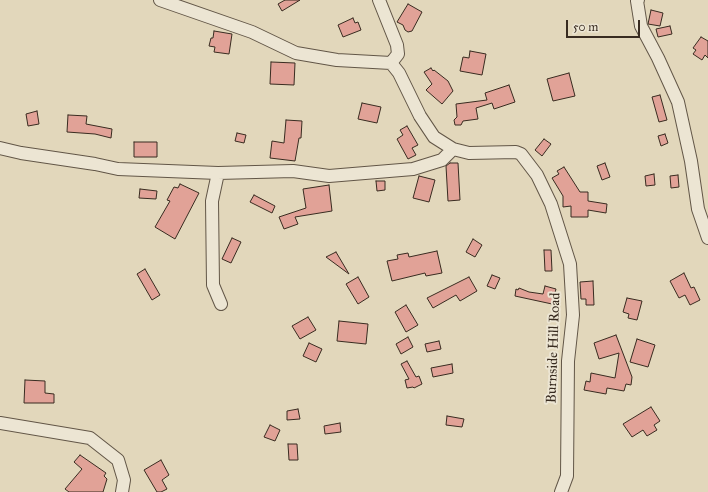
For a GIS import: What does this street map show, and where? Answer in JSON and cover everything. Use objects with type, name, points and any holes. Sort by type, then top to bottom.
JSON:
[{"type":"street","points":[[160,0],[252,32],[296,53],[337,60],[391,63],[398,54],[397,45],[380,0]]},
{"type":"street","points":[[638,0],[641,26],[658,58],[678,102],[691,161],[698,209],[708,238]]},
{"type":"street","name":"Burnside Hill Road","points":[[391,63],[399,73],[420,116],[434,136],[453,149],[469,153],[516,152],[521,154],[537,175],[551,204],[570,264],[573,315],[568,361],[567,476],[561,492]]},
{"type":"street","points":[[0,148],[21,154],[95,164],[118,169],[218,173],[293,171],[330,176],[413,169],[442,160],[453,149]]},
{"type":"street","points":[[218,173],[212,201],[213,286],[221,304]]},
{"type":"street","points":[[0,423],[90,438],[118,460],[124,480],[122,492]]},
{"type":"building","points":[[285,0],[300,0],[282,11],[278,4]]},
{"type":"building","points":[[408,4],[422,12],[412,31],[408,32],[405,30],[403,25],[397,22]]},
{"type":"building","points":[[651,10],[663,13],[660,26],[648,24]]},
{"type":"building","points":[[353,18],[355,23],[358,22],[361,30],[343,37],[338,25]]},
{"type":"building","points":[[670,26],[672,34],[658,37],[656,29]]},
{"type":"building","points":[[214,31],[232,34],[229,54],[214,52],[215,47],[209,46],[211,38],[213,38]]},
{"type":"building","points":[[701,37],[708,41],[708,58],[705,55],[702,60],[693,54],[696,50],[693,48]]},
{"type":"building","points":[[470,51],[486,54],[482,75],[460,71],[463,57],[469,58]]},
{"type":"building","points":[[271,62],[295,63],[294,85],[270,84]]},
{"type":"building","points":[[431,68],[448,81],[453,91],[442,104],[426,90],[432,84],[424,72]]},
{"type":"building","points":[[569,73],[575,96],[553,101],[547,79]]},
{"type":"building","points":[[509,85],[515,102],[494,109],[492,103],[476,108],[478,119],[463,121],[461,125],[455,125],[454,120],[457,117],[456,104],[487,100],[485,93]]},
{"type":"building","points":[[660,95],[667,120],[659,122],[652,97]]},
{"type":"building","points":[[362,103],[381,107],[377,123],[358,119]]},
{"type":"building","points":[[37,111],[39,124],[28,126],[26,114]]},
{"type":"building","points":[[68,115],[87,116],[86,124],[112,129],[111,138],[95,134],[67,132]]},
{"type":"building","points":[[286,120],[302,121],[301,138],[299,138],[295,161],[270,158],[272,141],[284,143]]},
{"type":"building","points":[[407,126],[418,145],[412,148],[416,155],[408,159],[397,139],[403,135],[400,130]]},
{"type":"building","points":[[237,133],[246,135],[244,143],[235,141]]},
{"type":"building","points":[[665,134],[668,143],[661,146],[658,136]]},
{"type":"building","points":[[544,139],[551,144],[542,156],[535,150]]},
{"type":"building","points":[[134,142],[157,142],[157,157],[134,157]]},
{"type":"building","points":[[450,163],[458,163],[460,200],[448,201],[446,166]]},
{"type":"building","points":[[605,163],[610,177],[602,180],[597,166]]},
{"type":"building","points":[[564,167],[580,192],[588,192],[588,201],[607,204],[606,213],[588,210],[588,217],[571,217],[571,206],[563,207],[563,196],[552,178],[559,174],[557,171]]},
{"type":"building","points":[[654,174],[655,185],[646,186],[645,176]]},
{"type":"building","points":[[678,175],[679,187],[671,188],[670,176]]},
{"type":"building","points":[[419,176],[435,180],[429,202],[413,198]]},
{"type":"building","points":[[376,181],[385,181],[385,190],[377,191]]},
{"type":"building","points":[[180,184],[199,193],[175,239],[155,227],[170,201],[167,200],[174,187],[178,188]]},
{"type":"building","points":[[329,185],[332,211],[295,217],[298,224],[284,229],[279,217],[306,208],[303,189]]},
{"type":"building","points":[[140,189],[157,191],[156,199],[139,198]]},
{"type":"building","points":[[254,195],[275,206],[272,213],[250,202]]},
{"type":"building","points":[[232,238],[241,242],[231,263],[222,259]]},
{"type":"building","points":[[473,239],[482,245],[475,257],[466,252]]},
{"type":"building","points":[[544,250],[551,250],[552,271],[545,271]]},
{"type":"building","points":[[437,251],[442,273],[426,276],[425,273],[392,281],[387,261],[398,259],[397,255],[408,253],[409,257]]},
{"type":"building","points":[[336,252],[349,274],[326,257]]},
{"type":"building","points":[[145,269],[160,295],[152,300],[137,274]]},
{"type":"building","points":[[684,273],[691,288],[694,287],[700,300],[690,305],[685,295],[679,298],[670,281]]},
{"type":"building","points":[[492,275],[500,278],[495,289],[487,286]]},
{"type":"building","points":[[358,277],[369,297],[358,304],[346,284]]},
{"type":"building","points":[[469,277],[477,291],[460,301],[456,295],[433,308],[427,298]]},
{"type":"building","points":[[593,281],[594,305],[586,305],[586,299],[581,299],[580,282]]},
{"type":"building","points":[[545,286],[556,289],[552,304],[515,296],[516,289],[518,290],[519,288],[529,292],[543,294]]},
{"type":"building","points":[[627,298],[642,301],[637,320],[628,318],[629,314],[623,312]]},
{"type":"building","points":[[406,305],[418,325],[406,332],[395,312]]},
{"type":"building","points":[[308,317],[316,330],[300,339],[292,326]]},
{"type":"building","points":[[339,321],[368,324],[366,344],[337,341]]},
{"type":"building","points":[[616,335],[632,377],[631,385],[626,384],[624,391],[607,388],[606,394],[584,390],[586,381],[590,382],[591,373],[615,378],[619,353],[599,359],[594,343]]},
{"type":"building","points":[[408,337],[413,347],[401,354],[396,344]]},
{"type":"building","points":[[637,339],[655,345],[648,367],[630,362]]},
{"type":"building","points":[[439,341],[441,349],[427,352],[425,344]]},
{"type":"building","points":[[309,343],[322,349],[316,362],[303,356]]},
{"type":"building","points":[[407,361],[416,377],[419,376],[422,384],[414,388],[407,388],[405,380],[409,379],[401,364]]},
{"type":"building","points":[[452,364],[453,373],[433,377],[431,368]]},
{"type":"building","points":[[25,380],[45,381],[45,393],[54,394],[54,403],[24,403]]},
{"type":"building","points":[[651,407],[660,421],[654,425],[657,430],[647,436],[643,430],[632,437],[623,424]]},
{"type":"building","points":[[298,409],[300,419],[287,420],[287,411]]},
{"type":"building","points":[[447,416],[464,419],[462,427],[446,425]]},
{"type":"building","points":[[340,423],[341,432],[325,434],[324,426]]},
{"type":"building","points":[[270,425],[280,430],[275,441],[264,437]]},
{"type":"building","points":[[288,444],[297,444],[298,460],[289,460]]},
{"type":"building","points":[[80,455],[106,473],[104,476],[107,479],[103,492],[69,492],[65,489],[82,469],[74,462]]},
{"type":"building","points":[[161,460],[169,475],[162,480],[167,489],[157,492],[144,470]]}]
